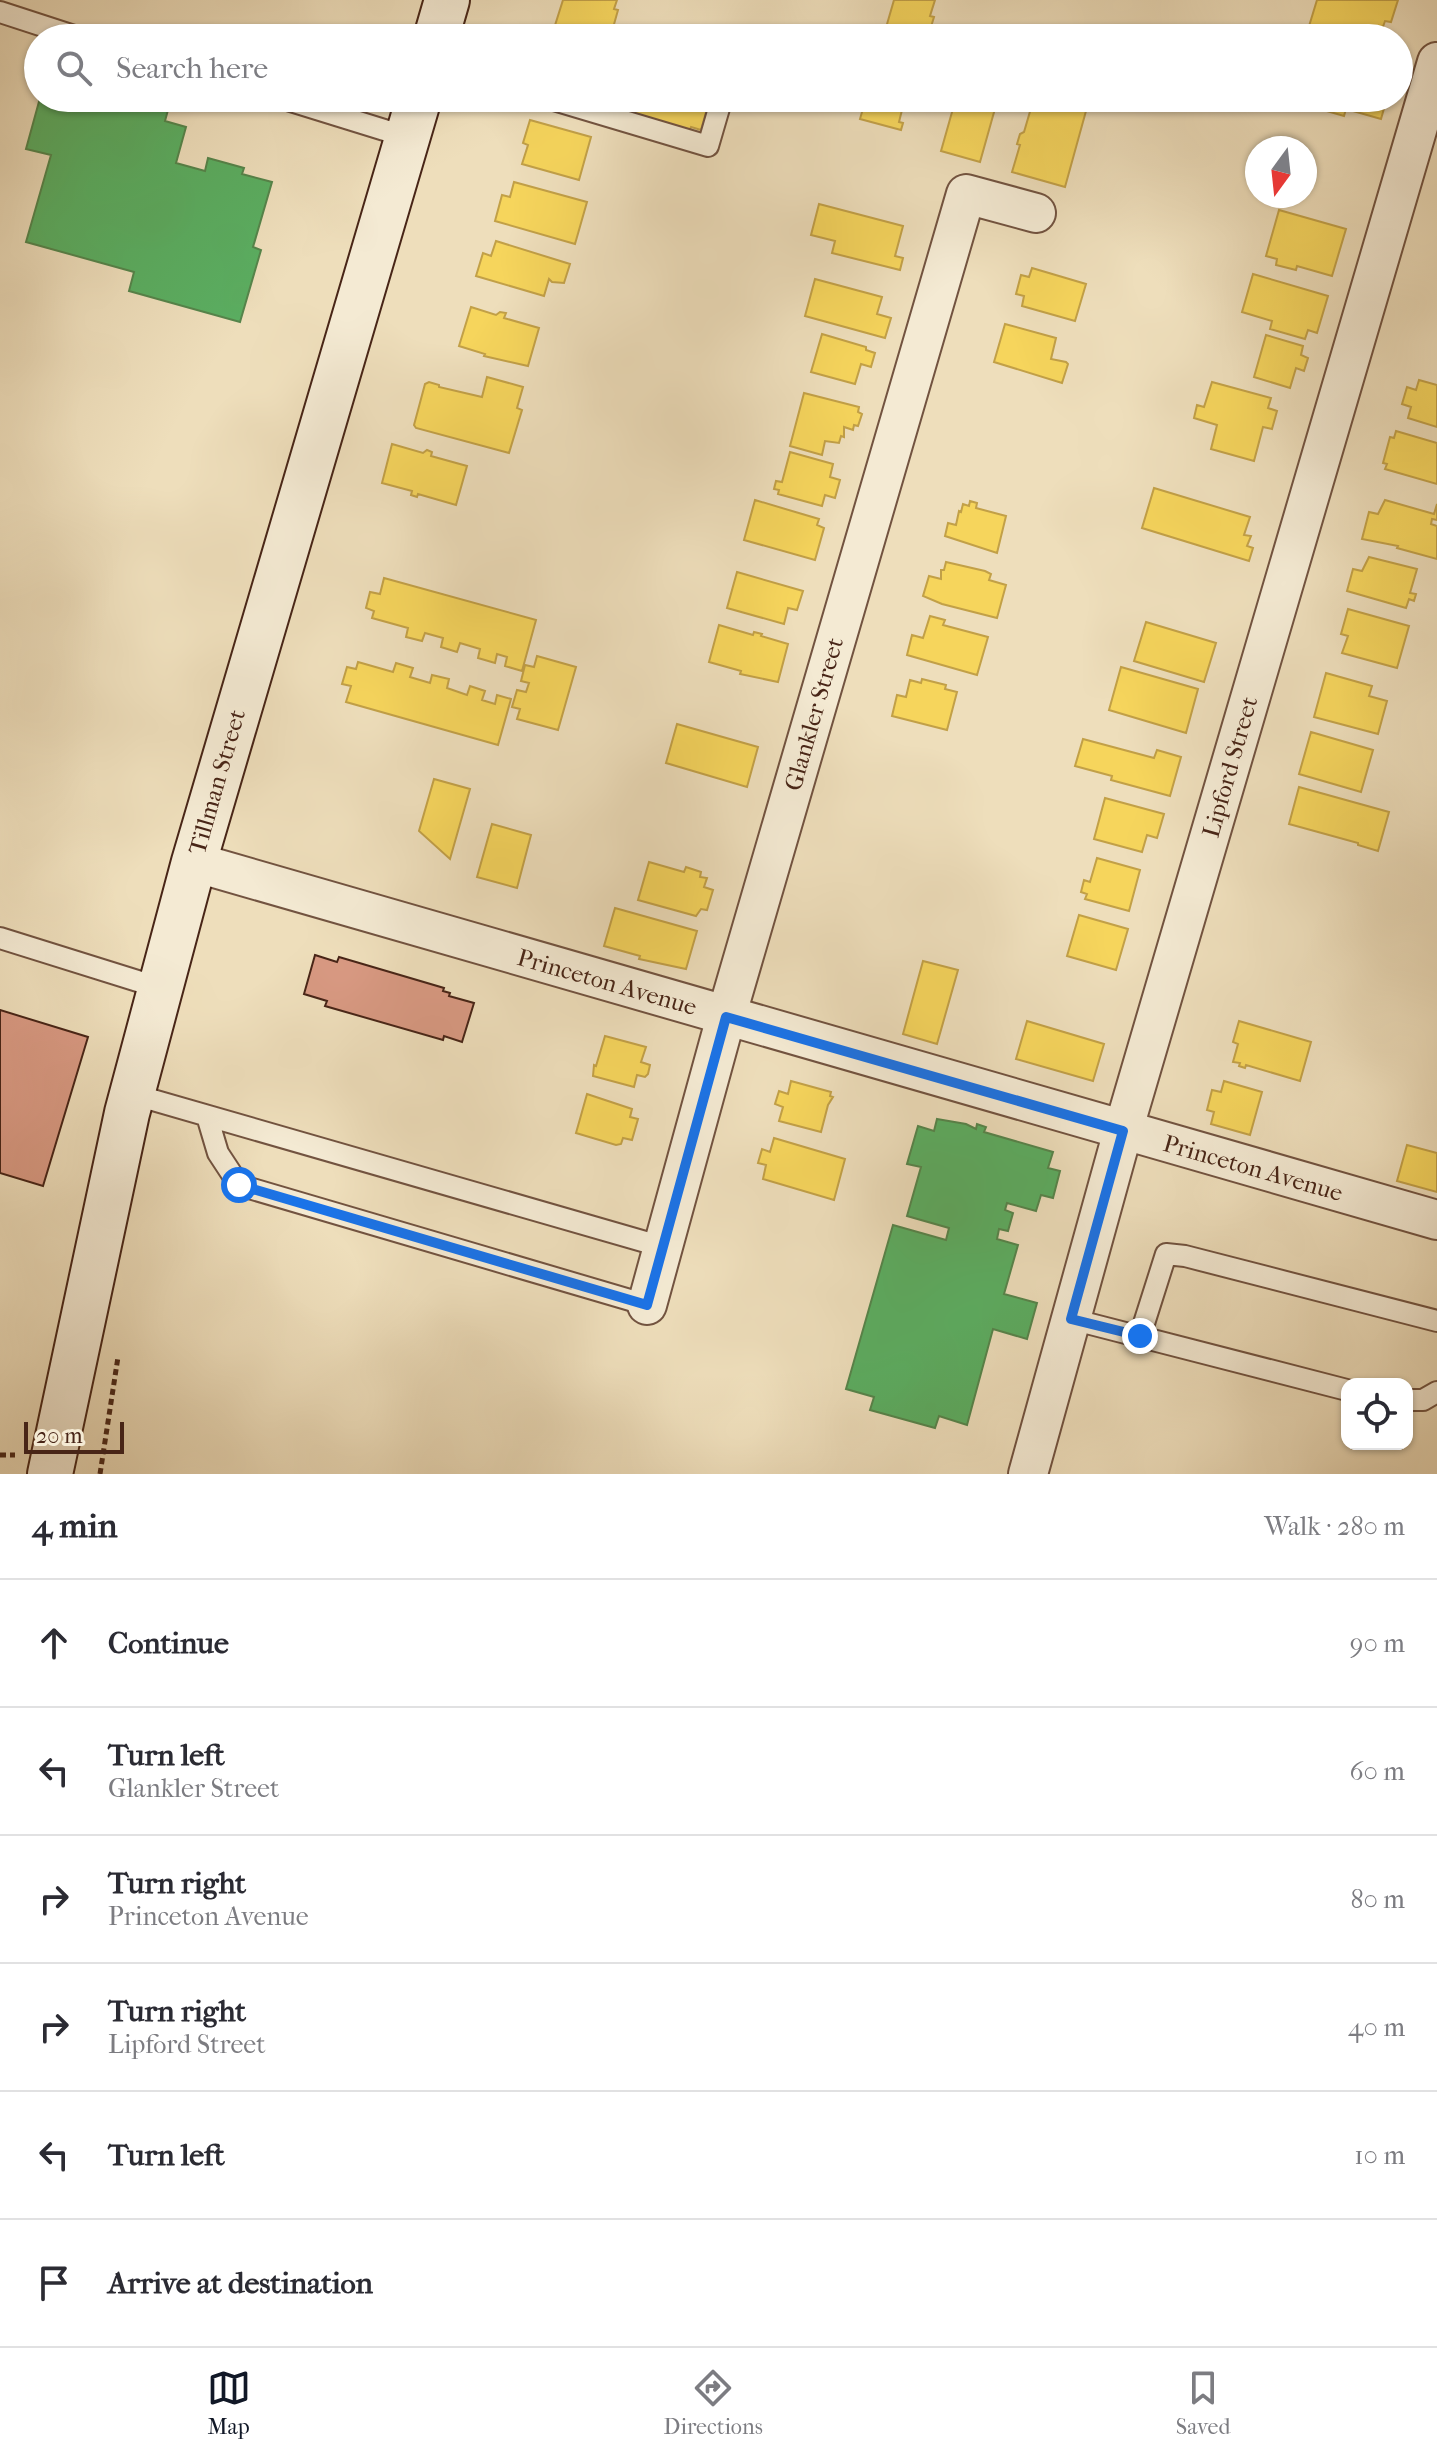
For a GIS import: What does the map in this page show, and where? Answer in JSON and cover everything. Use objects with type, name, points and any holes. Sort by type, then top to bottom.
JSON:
[{"type":"main road","points":[[440,24],[447,0]]},
{"type":"main road","name":"Tillman Street","points":[[50,1474],[132,1094],[160,988],[194,862],[413,117]]},
{"type":"street","name":"Lipford Street","points":[[1028,1474],[1123,1131],[1437,62]]},
{"type":"street","name":"Glankler Street","points":[[647,1305],[726,1017],[966,194],[1036,213]]},
{"type":"street","name":"Princeton Avenue","points":[[194,862],[1437,1220]]},
{"type":"lane","points":[[0,12],[37,24]]},
{"type":"lane","points":[[378,112],[413,117]]},
{"type":"lane","points":[[594,112],[708,146],[718,112]]},
{"type":"lane","points":[[0,938],[160,988]]},
{"type":"lane","points":[[132,1094],[663,1247]]},
{"type":"lane","points":[[207,1116],[218,1153],[239,1185],[647,1305]]},
{"type":"lane","points":[[1140,1336],[1166,1254],[1185,1256],[1437,1321]]},
{"type":"lane","points":[[1071,1319],[1341,1388]]},
{"type":"lane","points":[[1413,1400],[1423,1400],[1437,1392]]},
{"type":"path","points":[[100,1474],[118,1353]]},
{"type":"building: Homes","points":[[563,0],[617,0],[614,24],[555,24]]},
{"type":"building: Homes","points":[[894,0],[935,0],[930,16],[934,17],[932,24],[887,24]]},
{"type":"building: Homes","points":[[1317,0],[1398,0],[1391,22],[1385,21],[1384,24],[1310,24]]},
{"type":"building: Homes","points":[[621,112],[706,112],[701,130],[691,127],[689,132]]},
{"type":"building: Homes","points":[[862,112],[902,112],[899,122],[903,123],[901,130],[860,119]]},
{"type":"building: Homes","points":[[952,112],[994,112],[980,162],[941,151]]},
{"type":"building: Homes","points":[[1030,112],[1086,112],[1065,187],[1012,172],[1020,134],[1024,132]]},
{"type":"building: Homes","points":[[1356,112],[1383,112],[1381,119]]},
{"type":"building: Homes","points":[[530,120],[591,137],[579,180],[522,164],[528,145],[523,143]]},
{"type":"building: Homes","points":[[514,182],[587,202],[575,244],[495,221],[502,195],[510,197]]},
{"type":"building: Homes","points":[[819,204],[903,226],[895,256],[903,258],[900,270],[832,253],[835,241],[811,235]]},
{"type":"building: Homes","points":[[1279,210],[1346,229],[1332,276],[1297,266],[1296,270],[1276,265],[1277,259],[1266,256]]},
{"type":"building: Homes","points":[[496,241],[570,264],[564,283],[549,279],[544,296],[476,276],[483,253],[491,256]]},
{"type":"building: Homes","points":[[1032,268],[1086,284],[1075,321],[1022,306],[1024,296],[1016,294],[1021,275],[1029,277]]},
{"type":"building: Homes","points":[[1253,274],[1328,296],[1317,333],[1308,330],[1305,339],[1270,329],[1272,321],[1242,312]]},
{"type":"building: Homes","points":[[815,279],[882,297],[877,314],[891,318],[885,338],[805,316]]},
{"type":"building: Homes","points":[[471,307],[496,315],[506,313],[504,318],[539,328],[528,366],[484,356],[459,346]]},
{"type":"building: Homes","points":[[1005,324],[1056,338],[1051,359],[1068,364],[1062,383],[994,362]]},
{"type":"building: Homes","points":[[822,334],[866,347],[866,350],[875,353],[871,367],[861,364],[855,384],[811,372]]},
{"type":"building: Homes","points":[[1266,335],[1303,346],[1301,355],[1308,358],[1304,371],[1296,368],[1290,388],[1254,377]]},
{"type":"building: Homes","points":[[487,377],[523,387],[517,408],[522,410],[509,453],[416,428],[414,425],[425,384],[429,382],[482,397]]},
{"type":"building: Homes","points":[[1419,380],[1437,385],[1437,427],[1408,418],[1411,407],[1402,404],[1407,387],[1416,390]]},
{"type":"building: Homes","points":[[1212,382],[1271,398],[1268,408],[1277,411],[1272,429],[1263,427],[1254,461],[1211,449],[1217,425],[1194,418],[1197,405],[1204,407]]},
{"type":"building: Homes","points":[[804,393],[859,407],[858,412],[862,414],[853,430],[844,427],[844,437],[841,436],[839,443],[825,441],[822,455],[790,446]]},
{"type":"building: Homes","points":[[1396,431],[1437,443],[1437,484],[1385,469],[1387,464],[1383,463],[1390,437],[1394,438]]},
{"type":"building: Homes","points":[[392,444],[423,453],[427,450],[432,452],[431,456],[467,466],[456,505],[418,494],[417,497],[411,495],[412,491],[382,483]]},
{"type":"building: Homes","points":[[790,452],[833,464],[830,477],[840,480],[835,498],[825,495],[822,506],[778,494],[779,490],[774,489],[776,481],[782,482]]},
{"type":"building: Homes","points":[[1154,488],[1250,517],[1244,535],[1251,536],[1247,546],[1253,548],[1249,561],[1142,528]]},
{"type":"building: Homes","points":[[755,500],[819,519],[817,525],[824,528],[815,560],[744,540]]},
{"type":"building: Homes","points":[[1385,500],[1434,514],[1437,504],[1437,520],[1432,519],[1431,524],[1437,526],[1437,559],[1398,546],[1362,539],[1369,512],[1378,514]]},
{"type":"building: Homes","points":[[970,501],[977,503],[976,508],[1006,516],[997,553],[945,536],[948,523],[956,525],[963,504],[969,506]]},
{"type":"building: Homes","points":[[1369,557],[1417,569],[1410,593],[1416,594],[1414,601],[1409,599],[1406,608],[1347,591],[1353,569],[1362,571]]},
{"type":"building: Homes","points":[[946,562],[985,571],[991,574],[989,580],[1006,585],[997,618],[923,596],[929,576],[941,579],[941,570],[944,570]]},
{"type":"building: Homes","points":[[737,572],[803,591],[797,610],[788,608],[784,624],[727,608]]},
{"type":"building: Homes","points":[[384,578],[536,620],[522,671],[505,666],[507,657],[497,654],[495,663],[478,658],[480,649],[460,643],[457,652],[441,647],[443,638],[425,633],[422,641],[406,637],[408,628],[372,618],[374,611],[366,608],[370,592],[380,594]]},
{"type":"building: Homes","points":[[1348,609],[1409,626],[1397,668],[1342,653],[1348,636],[1341,634]]},
{"type":"building: Homes","points":[[930,616],[945,620],[943,625],[988,637],[977,675],[907,655],[912,635],[923,638]]},
{"type":"building: Homes","points":[[1146,622],[1216,643],[1204,682],[1134,661]]},
{"type":"building: Homes","points":[[719,625],[753,635],[754,632],[762,634],[788,644],[778,682],[740,674],[741,671],[709,662]]},
{"type":"building: Homes","points":[[537,656],[576,667],[558,730],[517,719],[520,709],[512,707],[517,690],[526,692],[529,683],[521,681],[525,665],[534,667]]},
{"type":"building: Homes","points":[[358,662],[393,672],[396,663],[413,668],[410,677],[430,683],[432,675],[449,679],[447,688],[467,695],[470,686],[485,691],[482,700],[495,704],[497,695],[511,699],[498,745],[346,702],[351,686],[342,684],[347,667],[356,669]]},
{"type":"building: Homes","points":[[1121,667],[1198,689],[1186,733],[1109,710]]},
{"type":"building: Homes","points":[[1326,673],[1372,686],[1369,696],[1387,701],[1378,734],[1314,717]]},
{"type":"building: Homes","points":[[922,679],[946,685],[945,689],[957,692],[947,730],[892,716],[897,695],[906,697],[910,680],[921,683]]},
{"type":"building: Homes","points":[[677,724],[758,747],[747,787],[666,763]]},
{"type":"building: Homes","points":[[1311,732],[1373,750],[1361,792],[1299,774]]},
{"type":"building: Homes","points":[[1083,739],[1154,758],[1157,750],[1181,757],[1170,796],[1111,780],[1112,776],[1075,766]]},
{"type":"building: Homes","points":[[434,779],[470,789],[450,859],[419,831]]},
{"type":"building: Homes","points":[[1299,787],[1389,812],[1378,851],[1289,824]]},
{"type":"building: Homes","points":[[1105,798],[1164,814],[1157,838],[1147,835],[1142,852],[1094,839]]},
{"type":"building: Homes","points":[[492,824],[531,835],[517,888],[477,877]]},
{"type":"building: Homes","points":[[1097,858],[1140,870],[1129,911],[1085,899],[1087,894],[1081,892],[1084,880],[1090,882]]},
{"type":"building: Homes","points":[[649,862],[684,872],[686,867],[701,872],[700,877],[707,878],[704,887],[713,890],[707,910],[701,909],[696,916],[638,900]]},
{"type":"building: Homes","points":[[615,908],[697,931],[686,969],[639,959],[640,956],[604,946]]},
{"type":"building: Homes","points":[[1079,915],[1128,929],[1116,970],[1067,956]]},
{"type":"building: Homes","points":[[923,961],[958,970],[937,1044],[903,1034]]},
{"type":"building: Homes","points":[[1027,1021],[1104,1044],[1093,1081],[1016,1059]]},
{"type":"building: Homes","points":[[1239,1021],[1311,1042],[1300,1081],[1246,1065],[1245,1068],[1233,1062],[1238,1044],[1233,1042]]},
{"type":"building: Homes","points":[[605,1036],[646,1047],[641,1062],[650,1065],[648,1074],[645,1077],[637,1075],[634,1087],[593,1076]]},
{"type":"building: Homes","points":[[791,1081],[831,1092],[830,1096],[833,1097],[821,1132],[779,1121],[783,1107],[775,1104],[779,1091],[788,1094]]},
{"type":"building: Homes","points":[[1224,1081],[1262,1092],[1250,1135],[1211,1124],[1214,1112],[1207,1110],[1212,1090],[1221,1092]]},
{"type":"building: Homes","points":[[587,1094],[632,1109],[630,1117],[638,1119],[632,1140],[623,1138],[621,1144],[616,1145],[576,1133]]},
{"type":"building: Homes","points":[[774,1138],[845,1159],[834,1200],[763,1179],[766,1165],[758,1163],[762,1149],[770,1152]]},
{"type":"building: Homes","points":[[1407,1145],[1437,1153],[1437,1192],[1397,1181]]},
{"type":"building: Public","points":[[36,112],[167,112],[165,121],[186,127],[176,163],[205,171],[208,158],[244,168],[242,174],[272,182],[253,247],[261,250],[240,322],[129,291],[134,272],[26,242],[51,155],[26,149]]},
{"type":"building: Public","points":[[937,1119],[976,1129],[977,1124],[986,1127],[984,1132],[1053,1152],[1048,1168],[1060,1171],[1053,1198],[1041,1195],[1036,1211],[1007,1203],[1005,1210],[1013,1213],[1008,1231],[999,1229],[997,1239],[1018,1245],[1004,1294],[1037,1303],[1027,1339],[993,1329],[967,1425],[939,1416],[935,1428],[870,1410],[874,1397],[846,1389],[893,1225],[946,1240],[949,1228],[907,1216],[921,1167],[907,1164],[918,1126],[934,1131]]},
{"type":"building: Other","points":[[315,955],[337,962],[339,957],[444,988],[443,991],[450,993],[449,996],[474,1003],[462,1042],[444,1036],[443,1040],[325,1006],[327,1001],[304,994]]},
{"type":"building: Other","points":[[0,1010],[88,1037],[43,1186],[0,1173]]},
{"type":"route","points":[[239,1185],[647,1305],[726,1017],[1123,1131],[1071,1319],[1140,1336]]}]
